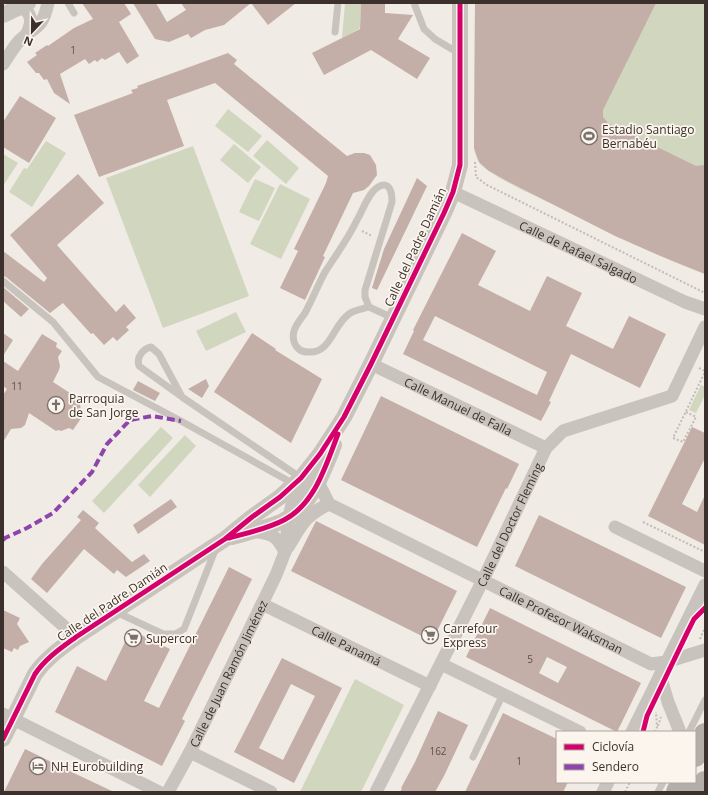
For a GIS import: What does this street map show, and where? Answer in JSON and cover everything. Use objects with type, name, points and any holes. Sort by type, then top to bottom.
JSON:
[{"type":"highway","points":[[698,756],[705,734]]},
{"type":"highway","points":[[700,792],[705,782]]},
{"type":"highway","points":[[677,792],[682,783]]},
{"type":"street","points":[[3,64],[12,50],[43,21],[48,3]]},
{"type":"street","name":"Calle del Padre Damián","points":[[3,739],[8,716],[35,674],[55,652],[221,542],[298,481],[320,454],[344,417],[453,192],[460,165],[460,3]]},
{"type":"street","points":[[3,15],[23,6],[31,18],[31,23],[26,36]]},
{"type":"street","name":"Calle de Rafael Salgado","points":[[453,192],[685,302],[705,309]]},
{"type":"street","name":"Calle del Doctor Fleming","points":[[376,792],[483,580],[546,448],[563,431],[672,396],[705,326]]},
{"type":"street","name":"Calle Manuel de Falla","points":[[371,364],[546,448]]},
{"type":"street","name":"Calle del Padre Damián","points":[[221,542],[277,523],[289,517],[307,501],[330,456],[344,417]]},
{"type":"street","name":"Calle del Padre Damián","points":[[285,552],[289,517],[294,499],[311,473],[320,454]]},
{"type":"street","points":[[285,552],[307,517],[319,508],[329,504],[318,482]]},
{"type":"street","name":"Calle Profesor Waksman","points":[[329,504],[651,664],[666,662],[702,645]]},
{"type":"street","points":[[614,527],[705,571]]},
{"type":"street","points":[[253,531],[265,533],[279,540],[285,552]]},
{"type":"street","name":"Calle de Juan Ramón Jiménez","points":[[168,792],[190,752],[262,604],[285,552]]},
{"type":"street","points":[[3,572],[76,637]]},
{"type":"street","points":[[632,731],[705,585]]},
{"type":"street","name":"Calle Panamá","points":[[262,604],[430,686]]},
{"type":"street","points":[[441,664],[578,731]]},
{"type":"street","points":[[660,675],[668,702],[680,731]]},
{"type":"street","points":[[8,716],[158,792]]},
{"type":"street","points":[[190,752],[271,792]]},
{"type":"street","points":[[603,792],[608,783]]},
{"type":"lane","points":[[68,3],[74,13]]},
{"type":"lane","points":[[335,32],[338,3]]},
{"type":"lane","points":[[414,3],[424,29],[435,39],[461,54]]},
{"type":"lane","points":[[369,307],[349,314],[338,326],[326,346],[319,350],[304,352],[299,350],[295,345],[293,333],[296,325],[304,314],[325,273],[348,238],[371,193],[382,185],[390,188],[392,202],[365,290],[365,297],[369,307],[393,318]]},
{"type":"lane","points":[[3,281],[53,322],[98,377],[298,481]]},
{"type":"lane","points":[[182,397],[159,354],[151,347],[144,351],[139,357],[139,366],[298,481]]},
{"type":"lane","points":[[115,612],[164,634],[175,634],[184,629],[221,542]]},
{"type":"lane","points":[[472,757],[503,694]]},
{"type":"lane","points":[[689,731],[705,700]]},
{"type":"lane","points":[[658,792],[662,783]]},
{"type":"path","points":[[474,155],[476,177],[487,185],[705,293]]},
{"type":"path","points":[[354,227],[381,239]]},
{"type":"path","points":[[686,412],[696,417],[683,442],[673,438],[705,372]]},
{"type":"path","points":[[643,522],[705,552]]},
{"type":"path","points":[[702,645],[705,627]]},
{"type":"path","points":[[625,792],[630,783]]},
{"type":"green space","points":[[345,3],[361,3],[360,27],[342,38]]},
{"type":"green space","name":"Estadio Santiago Bernabéu","points":[[475,3],[705,3],[705,274],[646,250],[514,186],[481,165],[476,157],[474,148]]},
{"type":"green space","points":[[228,109],[262,136],[248,152],[215,126]]},
{"type":"green space","points":[[267,140],[299,168],[286,184],[253,156]]},
{"type":"green space","points":[[46,141],[66,153],[32,207],[9,192],[24,168],[27,169]]},
{"type":"green space","points":[[234,144],[261,167],[248,183],[220,160]]},
{"type":"green space","points":[[193,146],[249,296],[163,328],[106,178]]},
{"type":"green space","points":[[3,154],[18,163],[3,186]]},
{"type":"green space","points":[[255,179],[275,188],[259,221],[239,212]]},
{"type":"green space","points":[[280,184],[310,199],[281,259],[250,244]]},
{"type":"green space","points":[[236,312],[246,332],[206,351],[196,331]]},
{"type":"green space","points":[[701,385],[705,387],[705,395],[696,413],[689,410]]},
{"type":"green space","points":[[161,427],[173,438],[104,513],[92,501]]},
{"type":"green space","points":[[185,435],[196,446],[150,497],[138,485]]},
{"type":"green space","points":[[355,679],[404,705],[361,792],[300,792]]},
{"type":"building","points":[[82,3],[124,3],[131,14],[119,22],[139,56],[127,64],[119,52],[105,60],[102,58],[97,62],[95,60],[89,64],[85,59],[60,74],[70,104],[54,93],[47,79],[44,80],[27,62],[37,55],[35,53],[47,45],[48,46],[74,28],[93,19]]},
{"type":"building","points":[[133,3],[156,3],[167,22],[186,10],[181,3],[251,3],[224,25],[205,30],[191,38],[188,34],[169,42],[155,39]]},
{"type":"building","points":[[251,3],[296,3],[268,25]]},
{"type":"building","points":[[361,3],[385,3],[385,13],[413,15],[398,39],[430,58],[417,79],[371,50],[324,75],[312,53],[360,29]]},
{"type":"building","name":"Estadio Santiago Bernabéu","points":[[475,3],[656,3],[603,110],[603,117],[608,123],[696,166],[705,165],[705,274],[615,236],[509,182],[489,171],[479,162],[474,148]]},
{"type":"building","points":[[228,53],[237,60],[234,64],[347,156],[355,153],[364,153],[370,155],[376,165],[377,175],[369,186],[364,190],[353,193],[323,256],[325,257],[305,300],[280,288],[298,251],[294,249],[328,176],[215,83],[167,100],[184,146],[99,177],[74,115],[133,93],[131,90],[138,88],[137,86]]},
{"type":"building","points":[[20,96],[56,118],[29,163],[3,147],[3,122]]},
{"type":"building","points":[[78,174],[104,203],[57,245],[116,312],[124,304],[136,318],[126,327],[129,330],[117,341],[113,337],[104,345],[93,333],[91,334],[63,303],[50,313],[3,276],[3,251],[44,282],[47,278],[10,235]]},
{"type":"building","points":[[417,178],[427,186],[377,290],[372,288],[384,249]]},
{"type":"building","points":[[462,233],[496,251],[478,285],[530,311],[547,276],[582,293],[566,326],[613,349],[629,316],[666,334],[640,388],[571,354],[549,401],[551,402],[541,421],[403,354],[414,331],[413,330]],"holes":[[[435,316],[547,372],[537,395],[423,340]]]},
{"type":"building","points":[[3,287],[29,309],[21,317],[3,301]]},
{"type":"building","points":[[3,333],[13,340],[3,356]]},
{"type":"building","points":[[252,333],[276,349],[275,350],[322,379],[291,443],[214,392]]},
{"type":"building","points":[[42,334],[57,343],[56,347],[62,351],[58,357],[60,366],[59,370],[53,382],[76,397],[80,404],[81,411],[84,414],[73,430],[69,428],[56,431],[29,413],[25,425],[21,428],[11,429],[3,442],[3,395],[7,389],[3,386],[3,361],[18,371]]},
{"type":"building","points":[[206,379],[209,386],[202,398],[188,389]]},
{"type":"building","points":[[138,381],[160,393],[155,401],[133,390]]},
{"type":"building","points":[[381,396],[519,464],[477,547],[341,480]]},
{"type":"building","points":[[692,427],[705,433],[705,458],[682,504],[697,512],[705,495],[705,545],[648,516]]},
{"type":"building","points":[[171,499],[177,507],[138,534],[133,525]]},
{"type":"building","points":[[83,510],[99,523],[95,528],[132,562],[144,554],[150,561],[126,577],[117,570],[114,574],[84,549],[47,593],[31,579],[42,564],[81,520],[77,517]]},
{"type":"building","points":[[539,515],[686,587],[661,638],[515,566]]},
{"type":"building","points":[[316,521],[457,591],[432,641],[291,571]]},
{"type":"building","points":[[229,567],[252,579],[182,719],[185,721],[162,766],[55,712],[77,666],[106,681],[131,630],[170,649],[144,701],[159,708]]},
{"type":"building","points":[[490,608],[641,683],[617,731],[466,657]],"holes":[[[547,657],[567,667],[558,683],[539,673]]]},
{"type":"building","points":[[3,610],[20,618],[17,624],[29,642],[20,646],[18,650],[14,648],[12,652],[3,648]]},
{"type":"building","points":[[282,658],[342,688],[294,783],[234,752]],"holes":[[[291,684],[315,696],[283,760],[259,748]]]},
{"type":"building","points":[[438,711],[468,725],[435,792],[400,792],[415,762]]},
{"type":"building","points":[[503,713],[556,739],[556,783],[568,783],[563,792],[465,792]]},
{"type":"building","name":"NH Eurobuilding","points":[[25,749],[78,775],[114,792],[4,792]]},
{"type":"marked path","points":[[3,540],[53,513],[92,472],[107,444],[130,420],[152,416],[181,421]]},
{"type":"cycle path","points":[[3,739],[35,674],[49,658],[76,637],[225,539],[280,497],[301,478],[320,454],[344,417],[453,192],[460,165],[460,3]]},
{"type":"cycle path","points":[[229,538],[271,526],[295,513],[312,494],[318,483],[338,434]]},
{"type":"cycle path","points":[[643,731],[647,716],[694,619],[705,608]]},
{"type":"place","name":"Estadio Santiago Bernabéu","points":[[589,136]]},
{"type":"place","name":"Parroquia de San Jorge","points":[[56,405]]},
{"type":"place","name":"Carrefour Express","points":[[430,635]]},
{"type":"place","name":"Supercor","points":[[133,638]]},
{"type":"place","name":"NH Eurobuilding","points":[[38,766]]}]
